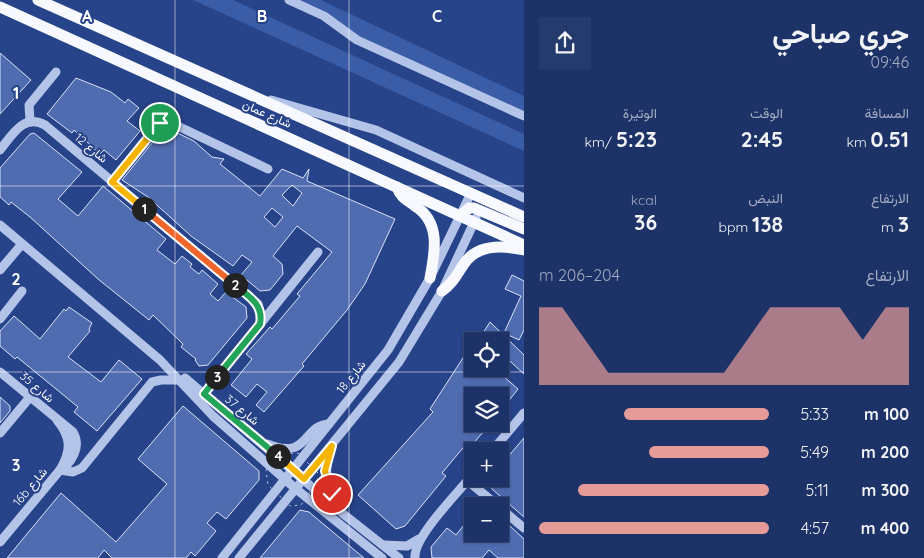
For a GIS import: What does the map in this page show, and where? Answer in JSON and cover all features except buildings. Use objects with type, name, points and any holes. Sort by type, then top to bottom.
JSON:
[{"type":"main road","name":"شارع عمان","points":[[38,0],[470,193],[482,204],[524,217]]},
{"type":"main road","name":"شارع عمان","points":[[0,7],[524,245]]},
{"type":"main road","points":[[397,187],[402,197],[421,210],[432,226],[436,243],[430,278]]},
{"type":"main road","points":[[460,216],[469,208],[482,204],[524,230]]},
{"type":"main road","points":[[442,291],[453,282],[468,260],[477,252],[494,247],[524,250]]},
{"type":"street","points":[[289,0],[324,16],[357,40],[524,116]]},
{"type":"street","points":[[0,150],[21,125],[30,122],[29,105],[56,72]]},
{"type":"street","points":[[242,92],[376,130],[524,198]]},
{"type":"street","points":[[112,182],[160,123],[165,120],[268,169]]},
{"type":"street","name":"شارع 12","points":[[30,122],[45,125],[258,304]]},
{"type":"street","name":"شارع 18","points":[[222,558],[388,350],[430,278],[470,193]]},
{"type":"street","points":[[238,558],[332,446],[399,362],[442,291],[482,204]]},
{"type":"street","name":"شارع 37","points":[[0,225],[160,360],[262,442],[342,513],[399,558]]},
{"type":"street","points":[[0,270],[22,244]]},
{"type":"street","points":[[204,394],[318,252]]},
{"type":"street","points":[[0,319],[22,291]]},
{"type":"street","points":[[260,324],[261,315],[258,304],[277,304]]},
{"type":"street","name":"شارع 37","points":[[160,360],[213,416],[296,489],[382,558]]},
{"type":"street","name":"شارع 35","points":[[0,372],[57,420],[65,430],[69,443],[68,454],[60,470]]},
{"type":"street","points":[[60,470],[73,472],[82,468],[152,382],[179,380]]},
{"type":"street","points":[[0,433],[30,397]]},
{"type":"street","points":[[500,442],[524,413]]},
{"type":"street","points":[[262,442],[278,448],[294,448],[304,442],[319,426],[329,424]]},
{"type":"street","points":[[332,446],[325,471],[326,478],[342,513]]},
{"type":"street","name":"16b شارع","points":[[0,542],[60,470]]},
{"type":"street","points":[[415,558],[415,548],[464,485]]},
{"type":"street","points":[[479,487],[489,497]]},
{"type":"street","points":[[509,515],[524,528]]},
{"type":"street","points":[[383,545],[407,546],[425,534]]},
{"type":"shaded area","points":[[193,0],[233,0],[524,134],[524,151]]},
{"type":"shaded area","points":[[297,0],[321,0],[524,96],[524,114],[347,31],[339,21]]},
{"type":"route","points":[[160,123],[112,182],[258,304],[261,311],[260,324],[204,394],[304,479],[332,446],[325,471],[332,494]]}]
